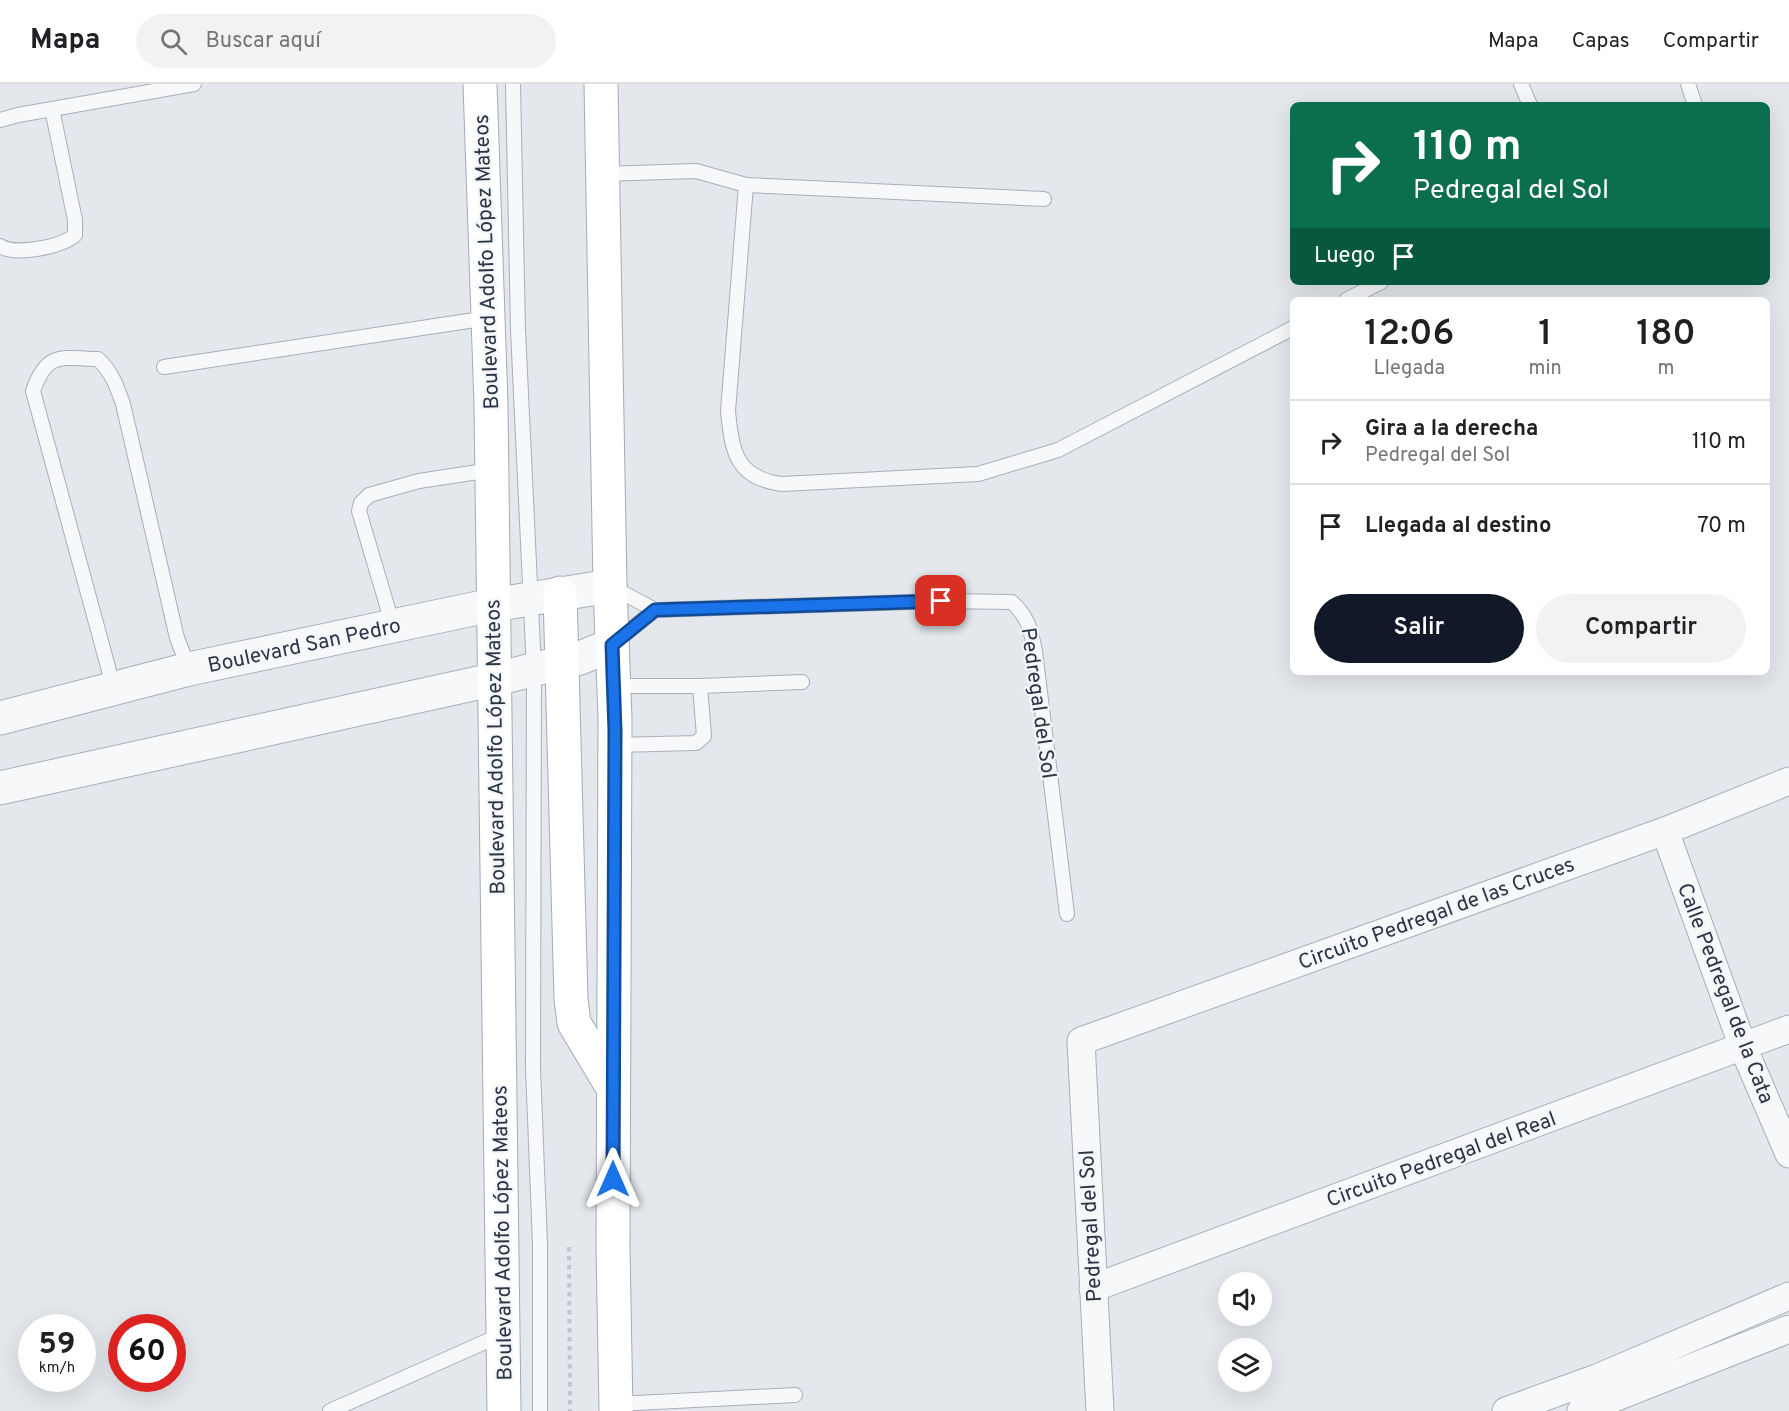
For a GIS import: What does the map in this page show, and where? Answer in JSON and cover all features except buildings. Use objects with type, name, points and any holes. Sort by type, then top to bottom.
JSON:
[{"type":"main road","name":"Boulevard Adolfo López Mateos","points":[[480,84],[488,318],[492,605],[496,679],[504,1411]]},
{"type":"main road","points":[[601,84],[615,745],[613,1088],[616,1408]]},
{"type":"main road","points":[[545,596],[574,1023],[613,1088]]},
{"type":"street","name":"Boulevard San Pedro","points":[[0,718],[189,669],[492,605],[610,586]]},
{"type":"street","points":[[0,788],[496,679],[548,666],[612,645]]},
{"type":"street","name":"Circuito Pedregal de las Cruces","points":[[1081,1041],[1665,831],[1789,781]]},
{"type":"street","name":"Calle Pedregal de la Cata","points":[[1665,831],[1743,1047],[1789,1154]]},
{"type":"street","name":"Circuito Pedregal del Real","points":[[1093,1288],[1789,1029]]},
{"type":"street","name":"Pedregal del Sol","points":[[1081,1041],[1100,1411]]},
{"type":"street","points":[[1506,1411],[1597,1378],[1789,1296]]},
{"type":"street","points":[[1581,1411],[1789,1329]]},
{"type":"lane","points":[[0,120],[194,84]]},
{"type":"lane","points":[[513,84],[518,330],[545,596]]},
{"type":"lane","points":[[1521,84],[1529,102]]},
{"type":"lane","points":[[1688,84],[1694,102]]},
{"type":"lane","points":[[0,246],[10,252],[23,251],[66,242],[75,234],[75,220],[52,109]]},
{"type":"lane","points":[[602,174],[696,171],[746,185],[1044,199]]},
{"type":"lane","points":[[746,185],[728,411],[731,442],[742,466],[762,481],[783,484],[978,474],[989,471],[1058,450],[1290,330]]},
{"type":"lane","points":[[1352,297],[1375,285]]},
{"type":"lane","points":[[164,367],[488,318]]},
{"type":"lane","points":[[114,689],[33,391],[40,372],[57,358],[98,359],[115,382],[123,404],[177,638],[189,669]]},
{"type":"lane","points":[[393,626],[359,511],[361,503],[369,495],[419,481],[491,470]]},
{"type":"lane","name":"Pedregal del Sol","points":[[610,586],[655,610],[941,601],[1012,602],[1023,612],[1031,625],[1034,642],[1066,914]]},
{"type":"lane","points":[[612,645],[655,610]]},
{"type":"lane","points":[[540,1411],[540,1245],[532,1068],[548,666]]},
{"type":"lane","points":[[614,686],[700,686],[802,682]]},
{"type":"lane","points":[[615,745],[696,743],[702,740],[704,736],[700,686]]},
{"type":"lane","points":[[330,1411],[503,1334]]},
{"type":"lane","points":[[616,1408],[795,1395]]},
{"type":"path","points":[[568,1247],[570,1411]]},
{"type":"route","points":[[613,1179],[615,731],[612,645],[655,610],[941,601]]}]
